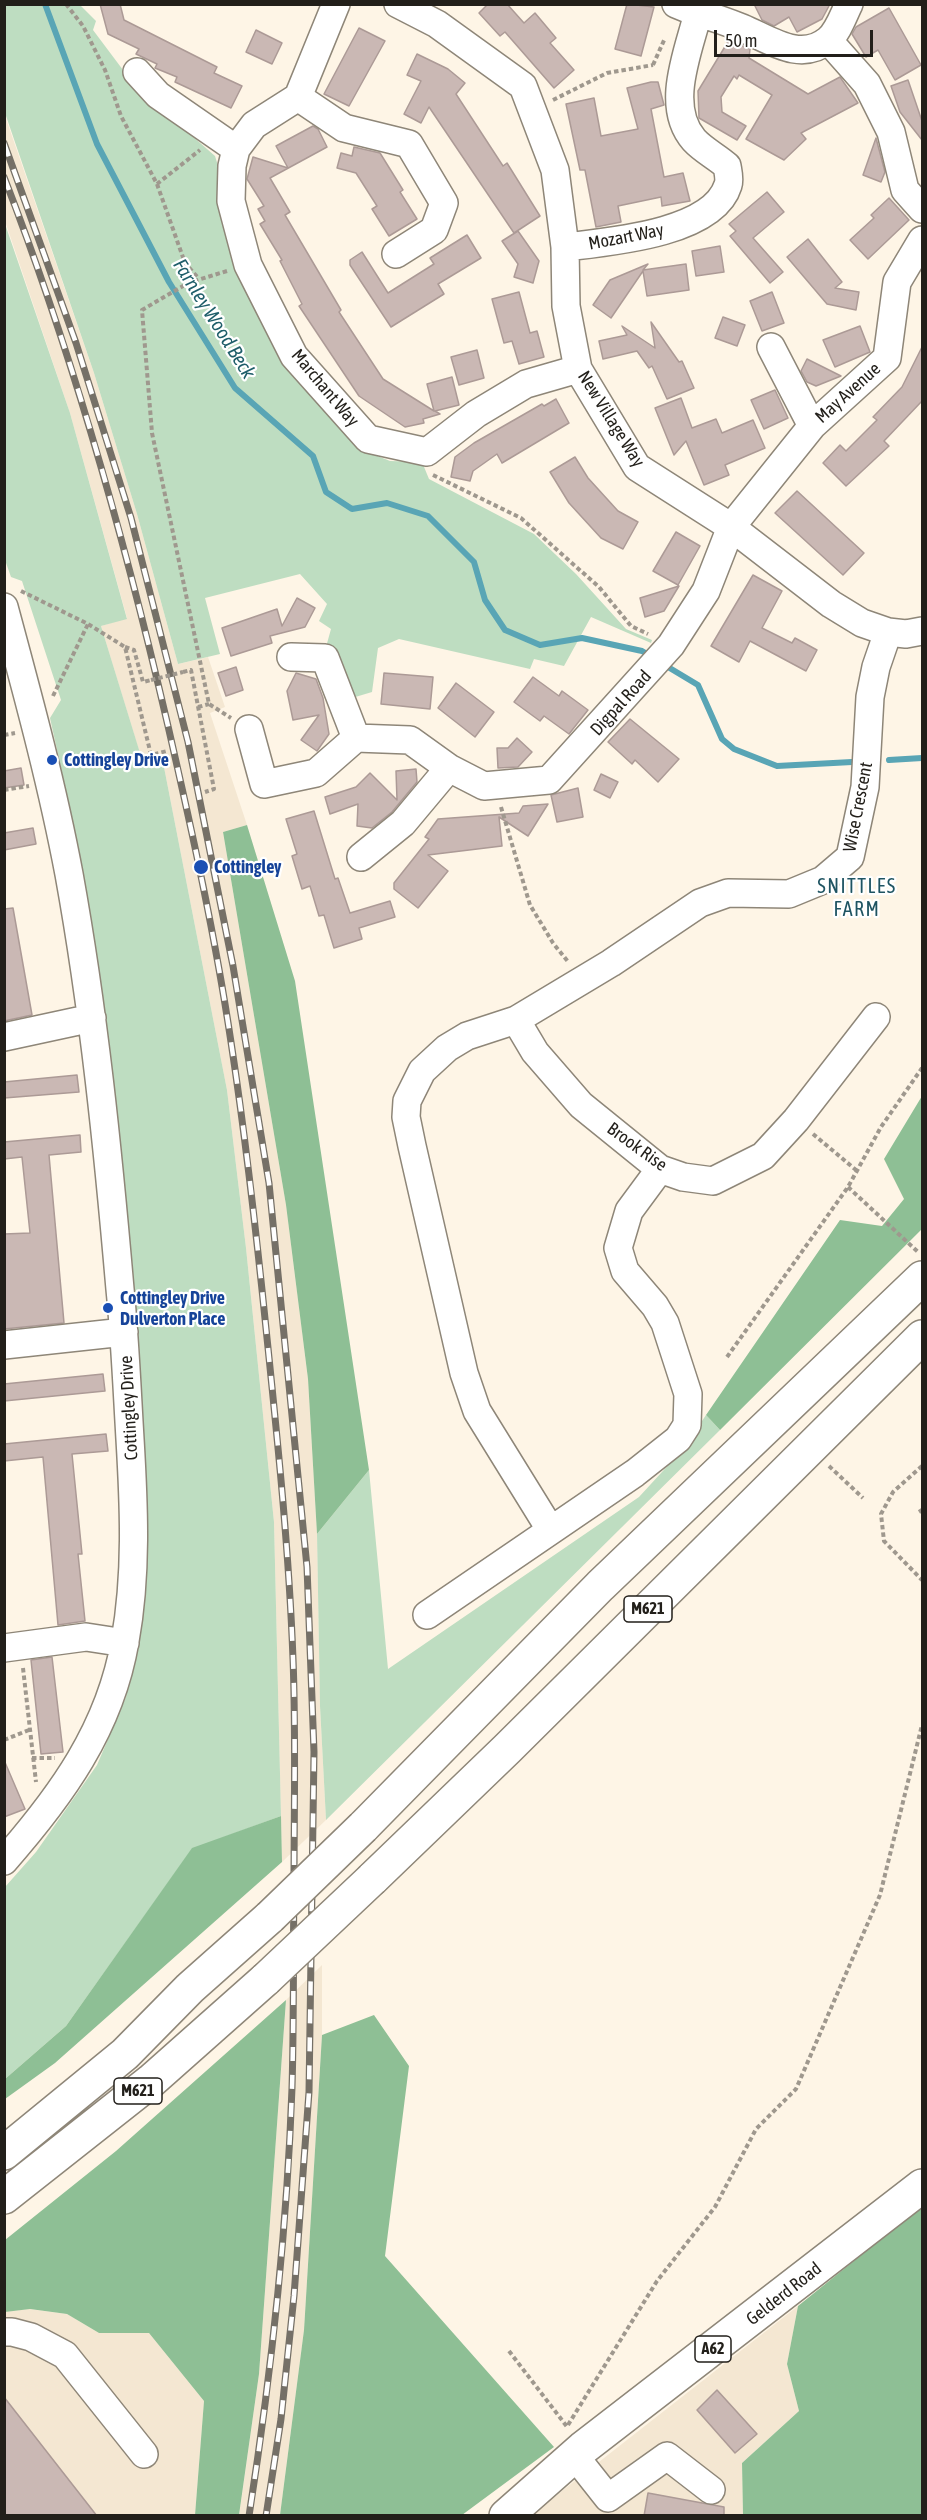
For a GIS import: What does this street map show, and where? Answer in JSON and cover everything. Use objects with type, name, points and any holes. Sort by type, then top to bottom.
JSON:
[{"type":"main road","name":"M621","points":[[4,2153],[125,2054],[190,1988],[270,1917],[363,1827],[600,1586],[917,1283]]},
{"type":"main road","name":"M621","points":[[4,2197],[151,2081],[266,1979],[372,1879],[922,1337]]},
{"type":"main road","points":[[4,2126],[190,1988]]},
{"type":"main road","name":"Gelderd Road","points":[[506,2516],[575,2443],[922,2186]]},
{"type":"street","points":[[137,72],[158,95],[226,142],[298,97],[336,4]]},
{"type":"street","name":"New Village Way","points":[[398,4],[442,14],[523,86],[555,170],[565,247],[566,306],[578,369],[637,467],[731,527],[831,604],[862,623],[888,632],[906,634],[922,631]]},
{"type":"street","points":[[690,7],[776,45],[798,50],[814,49],[828,40],[849,4]]},
{"type":"street","name":"Mozart Way","points":[[565,247],[632,240],[669,230],[705,212],[723,197],[729,182],[727,166],[693,140],[682,118],[678,100],[690,7]]},
{"type":"street","points":[[828,40],[867,84],[891,132],[905,190],[922,209]]},
{"type":"street","points":[[298,97],[344,128],[409,144],[444,203],[434,230],[396,254]]},
{"type":"street","name":"Marchant Way","points":[[226,142],[232,166],[231,201],[248,265],[294,356],[368,439],[427,452]]},
{"type":"street","name":"May Avenue","points":[[731,527],[812,426],[887,358],[897,282],[922,240]]},
{"type":"street","points":[[771,347],[812,426]]},
{"type":"street","points":[[427,452],[476,414],[526,384],[578,369]]},
{"type":"street","name":"Digpal Road","points":[[356,738],[410,740],[449,768],[484,786],[549,780],[671,645],[706,591],[731,527]]},
{"type":"street","name":"Cottingley Drive","points":[[4,1861],[51,1807],[86,1754],[112,1692],[125,1642],[133,1576],[133,1489],[124,1332],[106,1128],[92,1018],[68,873],[10,598]]},
{"type":"street","name":"Wise Crescent","points":[[550,1529],[477,1411],[467,1382],[406,1117],[407,1101],[415,1082],[429,1061],[467,1036],[516,1020],[700,903],[728,893],[789,894],[823,880],[850,857],[866,787],[870,697],[876,667],[888,632]]},
{"type":"street","points":[[249,729],[264,784],[316,773],[356,738],[325,658],[291,657]]},
{"type":"street","points":[[361,857],[403,823],[449,768]]},
{"type":"street","name":"Brook Rise","points":[[516,1020],[535,1052],[581,1105],[660,1169],[683,1177],[713,1181],[763,1156],[796,1120],[876,1017]]},
{"type":"street","points":[[4,1037],[92,1018]]},
{"type":"street","points":[[427,1615],[660,1455],[687,1425],[688,1394],[665,1323],[643,1291],[625,1271],[618,1248],[629,1211],[660,1169]]},
{"type":"street","points":[[4,1345],[124,1332]]},
{"type":"street","points":[[12,1647],[86,1637],[125,1642]]},
{"type":"street","points":[[4,2332],[31,2337],[65,2355],[144,2454]]},
{"type":"street","points":[[575,2443],[608,2498],[667,2456],[711,2490]]},
{"type":"path","points":[[66,4],[83,26],[105,70],[121,116],[157,184],[185,262],[199,279]]},
{"type":"path","points":[[532,110],[607,73],[653,65]]},
{"type":"path","points":[[157,184],[226,142]]},
{"type":"path","points":[[209,705],[152,433],[142,310],[188,283],[248,265]]},
{"type":"path","points":[[427,452],[431,474],[521,518],[599,586],[632,626],[671,645]]},
{"type":"path","points":[[10,598],[88,624],[125,647],[134,650],[143,682],[191,670],[214,789],[205,792]]},
{"type":"path","points":[[37,729],[88,624]]},
{"type":"path","points":[[125,647],[151,755],[166,751]]},
{"type":"path","points":[[198,707],[209,705],[249,729]]},
{"type":"path","points":[[495,785],[520,862],[530,905],[553,943],[582,980]]},
{"type":"path","points":[[727,1357],[848,1187],[856,1170],[922,1068]]},
{"type":"path","points":[[796,1120],[856,1170]]},
{"type":"path","points":[[848,1187],[922,1257]]},
{"type":"path","points":[[811,1447],[863,1498]]},
{"type":"path","points":[[922,1466],[893,1491],[881,1514],[884,1541],[922,1580]]},
{"type":"path","points":[[12,1647],[29,1730],[39,1795],[51,1807]]},
{"type":"path","points":[[509,2351],[575,2443],[657,2281],[715,2207],[756,2128],[796,2089],[880,1894],[922,1725]]},
{"type":"path","points":[[4,1740],[29,1730]]},
{"type":"shaded area","points":[[4,113],[94,373],[137,514],[178,664],[208,657],[225,707],[210,713],[247,825],[223,832],[286,1205],[308,1379],[317,1534],[320,1706],[326,1820],[282,1862],[274,1522],[227,1090],[163,762],[144,767],[101,626],[127,618],[70,413],[5,221]]},
{"type":"shaded area","points":[[322,1965],[322,2035],[304,2330],[280,2515],[239,2516],[259,2374],[286,2000]]},
{"type":"shaded area","points":[[798,2306],[787,2364],[799,2411],[742,2463],[743,2515],[530,2516]]},
{"type":"shaded area","points":[[29,2309],[67,2314],[99,2333],[149,2333],[204,2401],[195,2515],[5,2515],[4,2312]]},
{"type":"green space","points":[[5,5],[80,5],[96,21],[93,30],[135,86],[215,156],[220,172],[220,202],[240,279],[286,364],[311,397],[360,449],[390,461],[422,462],[429,479],[534,534],[576,574],[626,629],[652,640],[651,643],[591,617],[564,666],[534,659],[530,669],[399,639],[378,648],[372,692],[352,698],[326,647],[331,629],[319,621],[327,604],[300,574],[205,598],[220,654],[178,664],[137,514],[94,373],[5,113]]},
{"type":"green space","points":[[4,221],[70,413],[127,619],[101,626],[144,766],[163,762],[227,1090],[274,1522],[281,1816],[192,1849],[66,2026],[5,2079],[5,1887],[36,1852],[97,1765],[126,1697],[147,1564],[133,1271],[117,1111],[98,963],[79,849],[50,718],[61,700],[22,581],[11,577],[5,560]]},
{"type":"green space","points":[[247,825],[295,981],[369,1470],[317,1534],[308,1379],[286,1205],[223,832]]},
{"type":"green space","points":[[922,1096],[922,1229],[720,1430],[706,1415],[840,1220],[882,1226],[904,1199],[884,1159]]},
{"type":"green space","points":[[706,1415],[720,1430],[326,1820],[320,1706],[317,1534],[369,1470],[388,1669],[639,1497],[684,1448]]},
{"type":"green space","points":[[281,1816],[282,1862],[55,2063],[5,2099],[5,2079],[66,2026],[192,1848]]},
{"type":"green space","points":[[286,2000],[259,2374],[239,2515],[195,2515],[204,2401],[149,2333],[99,2333],[67,2314],[30,2309],[5,2312],[5,2240],[116,2151]]},
{"type":"green space","points":[[374,2015],[409,2066],[385,2256],[554,2447],[462,2515],[280,2515],[304,2330],[322,2035]]},
{"type":"green space","points":[[922,2206],[922,2515],[743,2515],[742,2463],[799,2411],[787,2364],[798,2306]]},
{"type":"building","points":[[100,4],[120,4],[124,20],[217,67],[214,73],[242,86],[231,108],[175,82],[177,77],[155,68],[157,64],[136,54],[139,49],[108,34]]},
{"type":"building","points":[[488,4],[507,4],[524,23],[535,13],[556,38],[550,43],[574,70],[554,88],[505,32],[500,36],[479,13]]},
{"type":"building","points":[[627,4],[654,7],[641,56],[615,49]]},
{"type":"building","points":[[754,4],[830,4],[822,19],[797,32],[789,17],[774,26],[762,20]]},
{"type":"building","points":[[889,8],[921,65],[895,80],[878,50],[866,57],[852,34],[856,27]]},
{"type":"building","points":[[359,28],[385,41],[349,106],[324,94]]},
{"type":"building","points":[[256,30],[282,43],[272,64],[246,52]]},
{"type":"building","points":[[729,40],[750,49],[749,58],[808,94],[840,77],[858,103],[801,133],[806,139],[784,160],[746,139],[772,95],[739,75],[737,79],[734,76],[721,97],[722,112],[746,126],[737,140],[699,118],[698,91]]},
{"type":"building","points":[[417,54],[448,69],[465,83],[456,94],[503,166],[507,163],[540,216],[514,233],[429,107],[421,123],[404,114],[421,81],[407,75]]},
{"type":"building","points":[[908,80],[922,121],[922,140],[900,112],[891,86]]},
{"type":"building","points":[[658,82],[664,105],[651,109],[664,177],[683,173],[690,201],[662,206],[661,197],[618,206],[621,222],[596,227],[585,170],[580,170],[566,104],[594,98],[601,136],[638,129],[627,88]]},
{"type":"building","points":[[313,126],[318,129],[327,147],[270,178],[290,212],[285,215],[341,310],[339,312],[383,379],[434,411],[427,384],[452,377],[459,405],[435,411],[440,414],[423,419],[424,423],[405,427],[359,396],[299,306],[302,304],[280,261],[282,260],[260,224],[265,221],[258,209],[264,206],[247,179],[253,157],[288,168],[276,146]]},
{"type":"building","points":[[876,138],[885,172],[881,182],[863,175]]},
{"type":"building","points":[[354,147],[380,153],[403,190],[400,192],[417,219],[389,236],[372,209],[377,206],[356,173],[337,168],[341,153],[352,156]]},
{"type":"building","points":[[767,192],[784,212],[753,238],[783,272],[770,283],[730,236],[736,231],[729,224]]},
{"type":"building","points":[[889,198],[909,220],[868,259],[850,240],[874,218],[871,215]]},
{"type":"building","points":[[518,231],[539,261],[533,283],[514,277],[518,264],[502,241]]},
{"type":"building","points":[[467,235],[481,258],[438,284],[444,294],[391,327],[350,265],[350,260],[362,252],[388,293],[434,264],[430,258]]},
{"type":"building","points":[[808,239],[842,282],[835,288],[859,292],[856,310],[827,304],[787,257]]},
{"type":"building","points":[[720,246],[724,272],[696,276],[692,251]]},
{"type":"building","points":[[648,264],[643,270],[686,264],[689,290],[647,296],[643,271],[611,318],[593,305],[610,280]]},
{"type":"building","points":[[519,292],[530,333],[537,331],[544,357],[519,364],[512,341],[504,343],[492,299]]},
{"type":"building","points":[[772,292],[784,323],[762,331],[750,301]]},
{"type":"building","points":[[723,317],[745,325],[737,346],[715,338]]},
{"type":"building","points":[[651,322],[679,362],[682,361],[694,388],[667,399],[652,366],[649,368],[637,351],[603,359],[599,341],[627,335],[622,326],[655,348]]},
{"type":"building","points":[[860,326],[870,352],[835,367],[823,340]]},
{"type":"building","points":[[922,347],[922,401],[884,441],[889,446],[846,486],[823,463],[840,445],[846,451],[877,420],[873,417],[902,387]]},
{"type":"building","points":[[477,350],[484,378],[459,385],[451,357]]},
{"type":"building","points":[[807,359],[841,376],[816,386],[807,382],[801,371]]},
{"type":"building","points":[[775,390],[788,418],[764,429],[751,400]]},
{"type":"building","points":[[681,398],[692,428],[716,419],[722,433],[753,420],[765,448],[725,465],[729,475],[704,485],[686,441],[674,455],[655,408]]},
{"type":"building","points":[[556,399],[569,423],[502,463],[497,454],[473,471],[470,481],[451,477],[455,457],[474,443],[542,404],[544,406]]},
{"type":"building","points":[[575,457],[588,478],[618,511],[638,522],[623,549],[601,538],[569,503],[550,472]]},
{"type":"building","points":[[797,491],[864,553],[843,575],[775,513]]},
{"type":"building","points":[[676,532],[700,546],[678,585],[653,571]]},
{"type":"building","points":[[753,575],[782,591],[762,628],[792,643],[795,638],[817,650],[806,671],[750,641],[739,662],[711,646]]},
{"type":"building","points":[[679,586],[664,611],[645,617],[640,598]]},
{"type":"building","points":[[297,598],[315,608],[305,627],[270,636],[272,643],[231,656],[222,628],[277,609],[282,626]]},
{"type":"building","points":[[236,667],[243,690],[226,696],[218,673]]},
{"type":"building","points":[[296,673],[316,679],[323,698],[329,734],[317,751],[301,740],[319,715],[293,720],[287,691]]},
{"type":"building","points":[[384,673],[433,677],[430,709],[381,704]]},
{"type":"building","points":[[533,677],[559,696],[562,691],[588,710],[569,734],[544,716],[540,721],[514,702]]},
{"type":"building","points":[[456,683],[494,712],[475,737],[438,708]]},
{"type":"building","points":[[630,719],[679,759],[658,782],[635,760],[632,764],[608,742]]},
{"type":"building","points":[[517,738],[532,752],[518,767],[498,768],[497,748],[508,748]]},
{"type":"building","points":[[21,768],[24,785],[4,788],[4,771]]},
{"type":"building","points":[[416,769],[417,782],[392,812],[372,828],[357,826],[358,804],[330,814],[325,797],[356,787],[370,773],[397,800],[396,771]]},
{"type":"building","points":[[601,774],[618,782],[610,798],[594,790]]},
{"type":"building","points":[[578,788],[583,817],[557,822],[551,795]]},
{"type":"building","points":[[548,804],[528,836],[499,817],[502,846],[428,855],[448,871],[418,908],[394,889],[394,883],[429,839],[425,837],[438,819],[519,813],[523,806]]},
{"type":"building","points":[[314,811],[335,879],[338,878],[350,913],[390,901],[395,917],[359,928],[362,939],[334,948],[324,915],[319,916],[310,886],[302,889],[292,856],[297,854],[286,819]]},
{"type":"building","points":[[33,828],[36,844],[4,850],[4,833]]},
{"type":"building","points":[[13,908],[32,1015],[4,1021],[4,909]]},
{"type":"building","points":[[77,1075],[79,1092],[4,1098],[4,1082]]},
{"type":"building","points":[[80,1135],[81,1152],[49,1155],[64,1323],[4,1329],[4,1234],[30,1233],[22,1157],[4,1159],[4,1142]]},
{"type":"building","points":[[103,1374],[105,1391],[4,1401],[4,1384]]},
{"type":"building","points":[[106,1434],[108,1451],[72,1454],[82,1554],[78,1554],[85,1621],[58,1625],[43,1457],[4,1461],[4,1444]]},
{"type":"building","points":[[52,1657],[63,1752],[41,1754],[31,1660]]},
{"type":"building","points":[[4,1760],[25,1809],[4,1817]]},
{"type":"building","points":[[717,2390],[757,2434],[735,2453],[697,2410]]},
{"type":"building","points":[[4,2397],[97,2516],[4,2516]]},
{"type":"building","points":[[648,2493],[724,2507],[724,2516],[644,2516]]},
{"type":"waterway","name":"Farnley Wood Beck","points":[[45,4],[97,144],[169,282],[235,388],[313,456],[326,492],[352,509],[387,503],[428,516],[474,562],[485,600],[505,630],[540,645],[582,638],[642,651],[652,657]]},
{"type":"waterway","name":"Farnley Wood Beck","points":[[663,664],[698,685],[722,739],[734,749],[777,766],[852,762]]},
{"type":"waterway","name":"Farnley Wood Beck","points":[[889,760],[922,758]]},
{"type":"railway","points":[[4,143],[76,343],[131,518],[188,742],[233,966],[269,1183],[307,1567],[314,1752],[309,2092],[294,2296],[281,2419],[266,2516]]},
{"type":"railway","points":[[4,177],[53,312],[96,448],[134,587],[168,726],[225,1002],[263,1301],[283,1498],[293,1659],[295,1744],[293,2038],[290,2142],[282,2249],[271,2356],[249,2516]]},
{"type":"place","name":"Cottingley Drive","points":[[52,760]]},
{"type":"place","name":"Cottingley","points":[[201,867]]},
{"type":"place","name":"Cottingley Drive Dulverton Place","points":[[108,1308]]},
{"type":"district","name":"SNITTLES FARM","points":[[857,898]]}]
